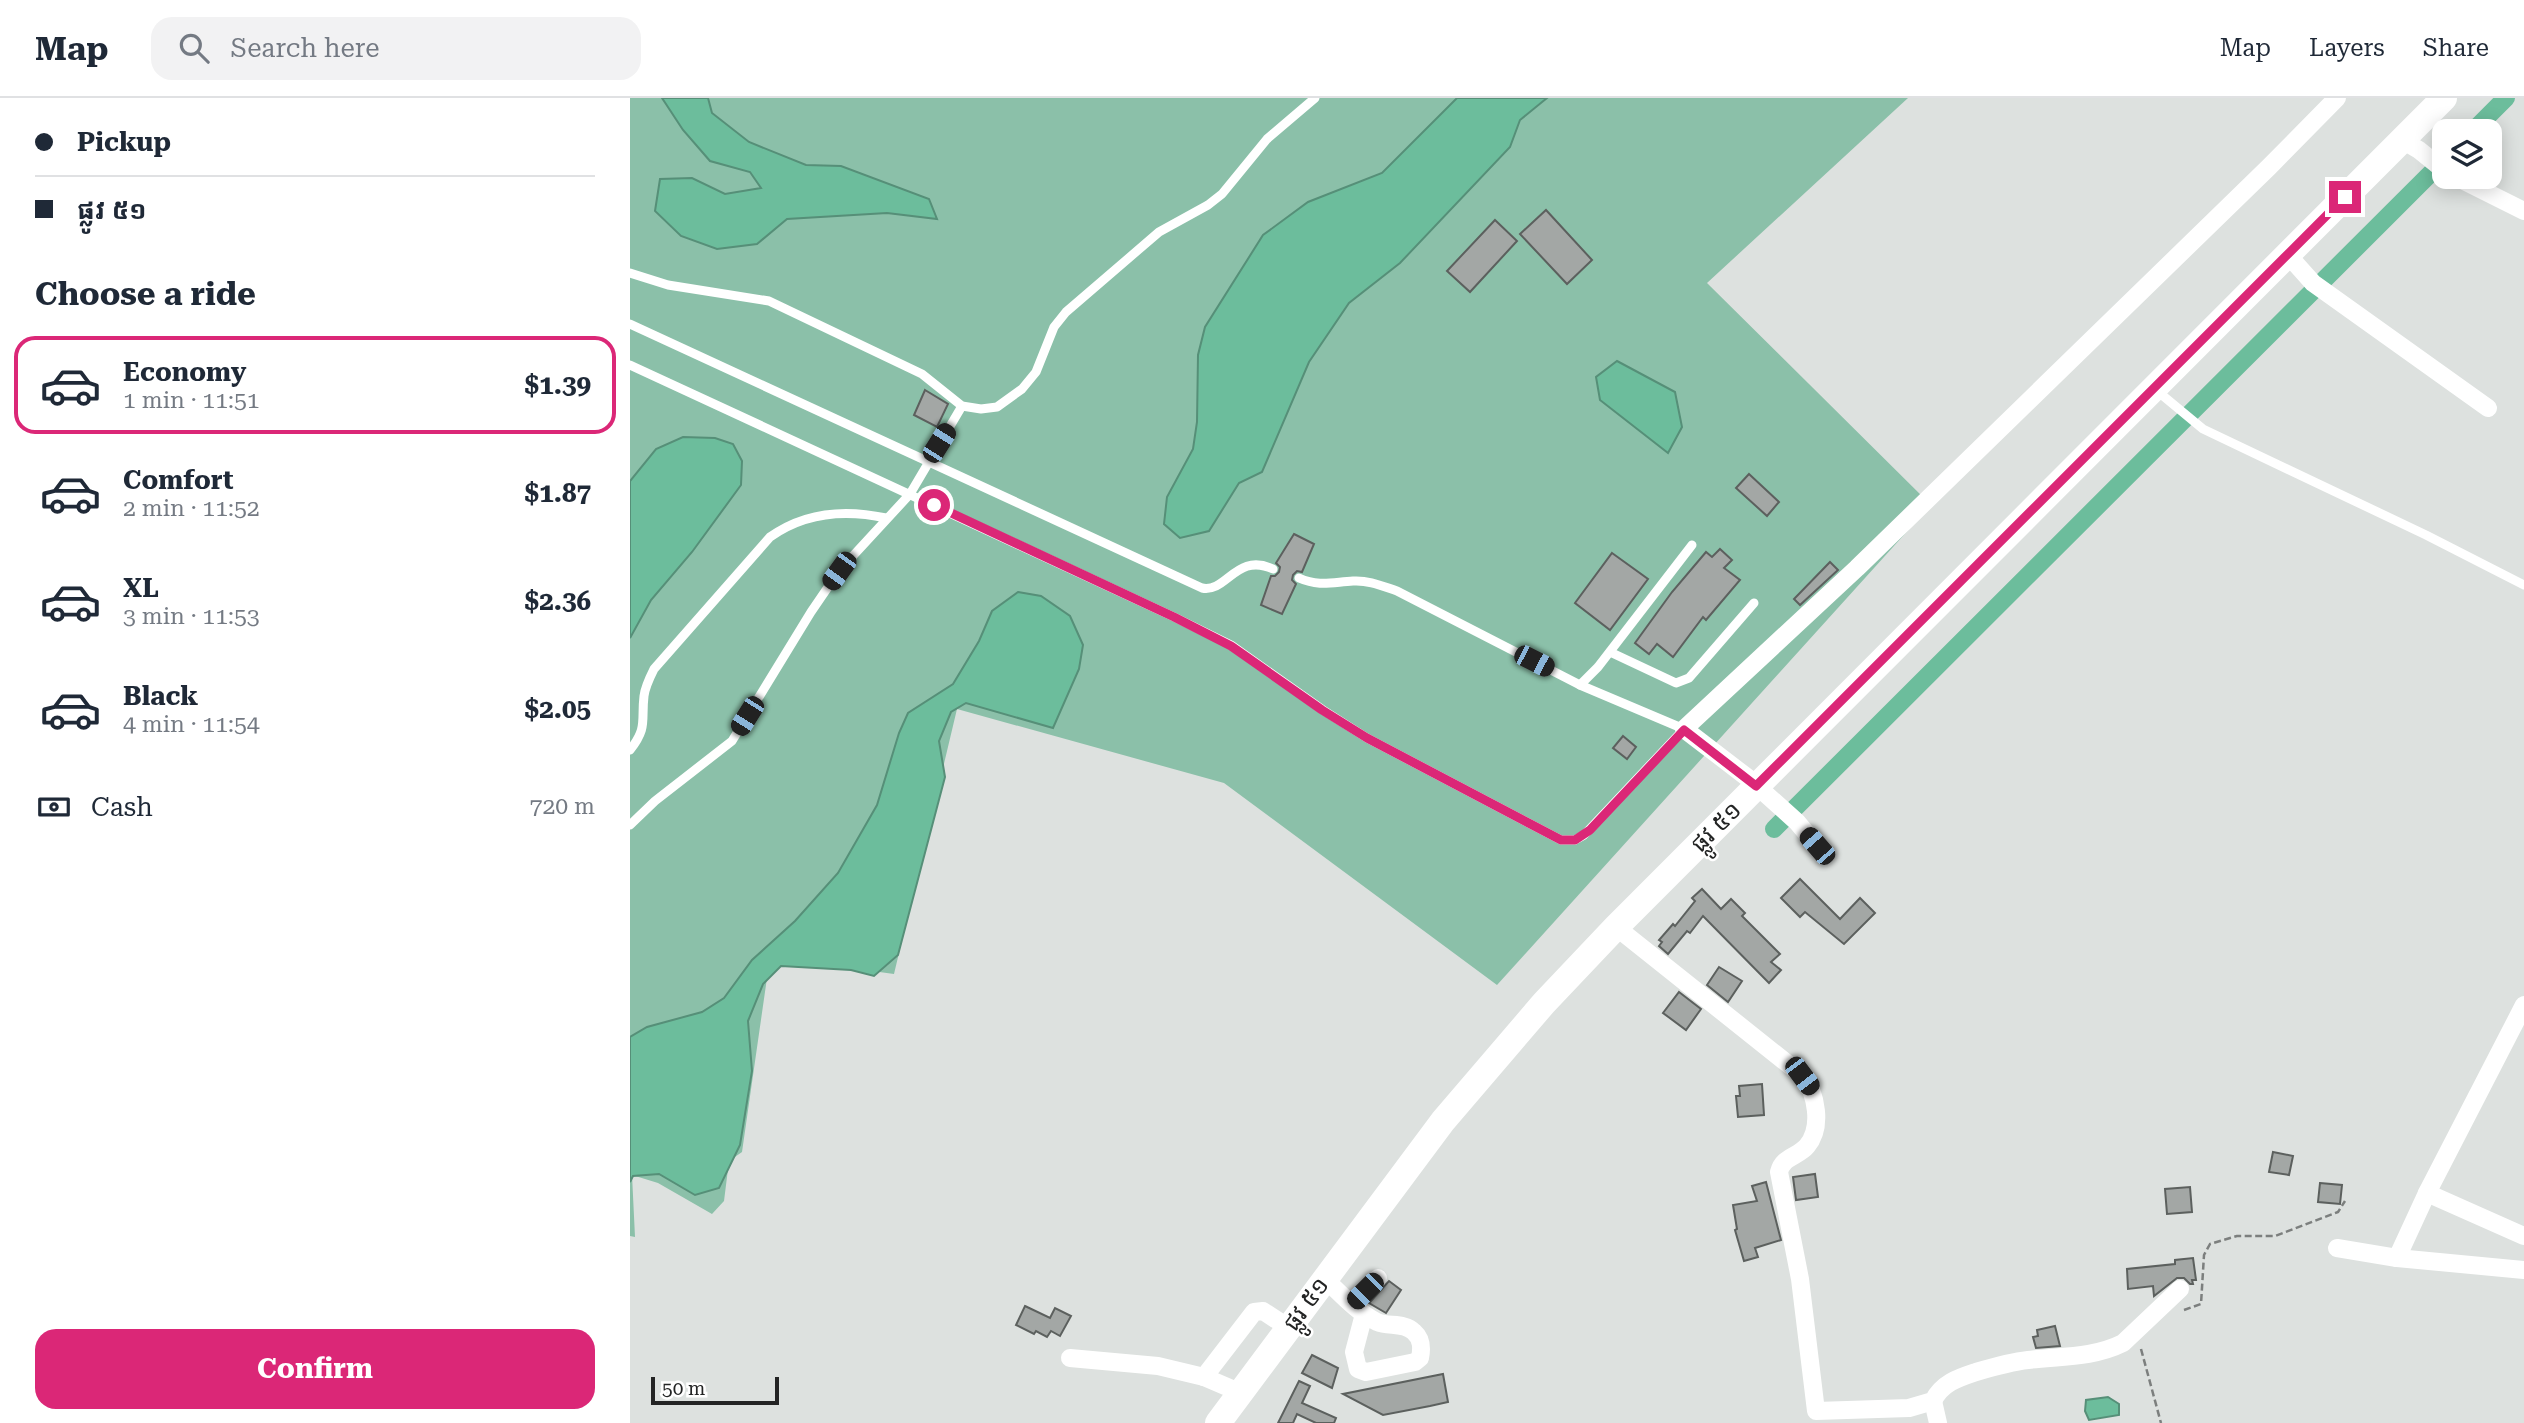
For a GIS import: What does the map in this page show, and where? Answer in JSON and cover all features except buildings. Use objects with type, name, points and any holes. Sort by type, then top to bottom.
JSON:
[{"type":"main road","name":"ផ្លូវ ៥១","points":[[1218,1423],[1219,1383],[1276,1320],[1325,1279],[1443,1121],[1544,1003],[1752,782],[2301,270],[2410,145],[2444,98]]},
{"type":"street","points":[[1817,846],[1797,822],[1752,782],[1684,730],[1857,568],[2337,98]]},
{"type":"street","points":[[2410,145],[2432,162]]},
{"type":"street","points":[[2480,189],[2524,211]]},
{"type":"street","points":[[2301,270],[2488,408]]},
{"type":"street","points":[[1616,927],[1802,1076],[1812,1088],[1816,1116],[1812,1136],[1808,1145],[1783,1162],[1779,1172],[1800,1279],[1818,1417],[1916,1408],[1933,1401]]},
{"type":"street","points":[[2397,1258],[2427,1193],[2524,1005]]},
{"type":"street","points":[[2427,1193],[2524,1236]]},
{"type":"street","points":[[2337,1248],[2397,1258],[2524,1270]]},
{"type":"street","points":[[1325,1279],[1358,1309],[1378,1278]]},
{"type":"street","points":[[1938,1423],[1933,1401],[1937,1392],[1946,1384],[2004,1363],[2098,1353],[2123,1343],[2180,1289]]},
{"type":"street","points":[[1070,1358],[1136,1363],[1219,1383],[1250,1316],[1254,1312],[1276,1320]]},
{"type":"lane","points":[[630,273],[668,285],[750,297],[779,305],[922,374],[962,406],[981,409],[997,407],[1022,389],[1036,372],[1054,327],[1066,312],[1159,232],[1208,205],[1222,194],[1267,139],[1315,98]]},
{"type":"lane","points":[[630,324],[1202,588],[1212,587],[1247,565],[1257,564],[1273,569]]},
{"type":"lane","points":[[630,365],[1174,617],[1231,646],[1367,738],[1561,840],[1575,840],[1590,830],[1684,730],[1580,685],[1397,591],[1371,582],[1324,585],[1299,578]]},
{"type":"lane","points":[[2165,396],[2203,429],[2426,535],[2524,585]]},
{"type":"lane","points":[[630,825],[654,801],[732,741],[839,571],[867,544],[886,518],[910,494],[962,406]]},
{"type":"lane","points":[[630,750],[641,735],[645,720],[644,695],[654,669],[770,537],[787,525],[823,514],[866,513],[886,518]]},
{"type":"lane","points":[[1580,685],[1692,545]]},
{"type":"lane","points":[[1609,652],[1676,683],[1684,682],[1754,603]]},
{"type":"path","points":[[2153,1313],[2192,1309],[2200,1304],[2204,1255],[2210,1244],[2237,1236],[2274,1236],[2338,1212],[2346,1201]]},
{"type":"path","points":[[2133,1334],[2142,1351],[2161,1423]]},
{"type":"shaded area","points":[[630,98],[1908,98],[1707,283],[1931,505],[1497,985],[1224,783],[957,709],[894,974],[770,957],[742,1152],[729,1161],[724,1201],[712,1214],[658,1183],[632,1175],[635,1237],[630,1236]]},
{"type":"shaded area","points":[[662,98],[708,98],[712,113],[749,142],[806,165],[841,166],[929,199],[937,219],[887,213],[787,219],[757,244],[717,249],[681,236],[655,211],[660,179],[692,178],[725,194],[761,188],[750,172],[710,161],[683,130]]},
{"type":"shaded area","points":[[1457,98],[1547,98],[1520,120],[1510,147],[1400,263],[1349,303],[1309,362],[1262,472],[1239,483],[1209,531],[1180,538],[1164,524],[1167,497],[1193,449],[1197,422],[1198,355],[1205,327],[1263,235],[1308,202],[1382,173]]},
{"type":"shaded area","points":[[1617,361],[1675,392],[1682,427],[1668,453],[1600,400],[1596,377]]},
{"type":"shaded area","points":[[683,437],[715,438],[733,444],[742,461],[741,485],[692,552],[651,600],[630,638],[630,481],[656,449]]},
{"type":"shaded area","points":[[1018,592],[1041,596],[1070,616],[1083,645],[1079,669],[1053,728],[966,703],[951,712],[939,741],[945,777],[898,955],[874,976],[851,970],[781,966],[763,984],[748,1021],[752,1071],[740,1145],[719,1188],[695,1195],[659,1174],[633,1176],[630,1182],[630,1037],[647,1027],[702,1012],[724,998],[752,960],[795,921],[838,873],[877,805],[899,733],[908,713],[953,684],[979,641],[992,611]]},
{"type":"shaded area","points":[[2108,1397],[2119,1404],[2119,1415],[2089,1420],[2085,1411],[2086,1400]]},
{"type":"waterway","points":[[2485,119],[2506,98]]},
{"type":"waterway","points":[[1774,829],[2432,172]]},
{"type":"route","points":[[934,505],[1231,646],[1367,738],[1561,840],[1575,840],[1590,830],[1684,730],[1756,786],[2345,197]]}]
